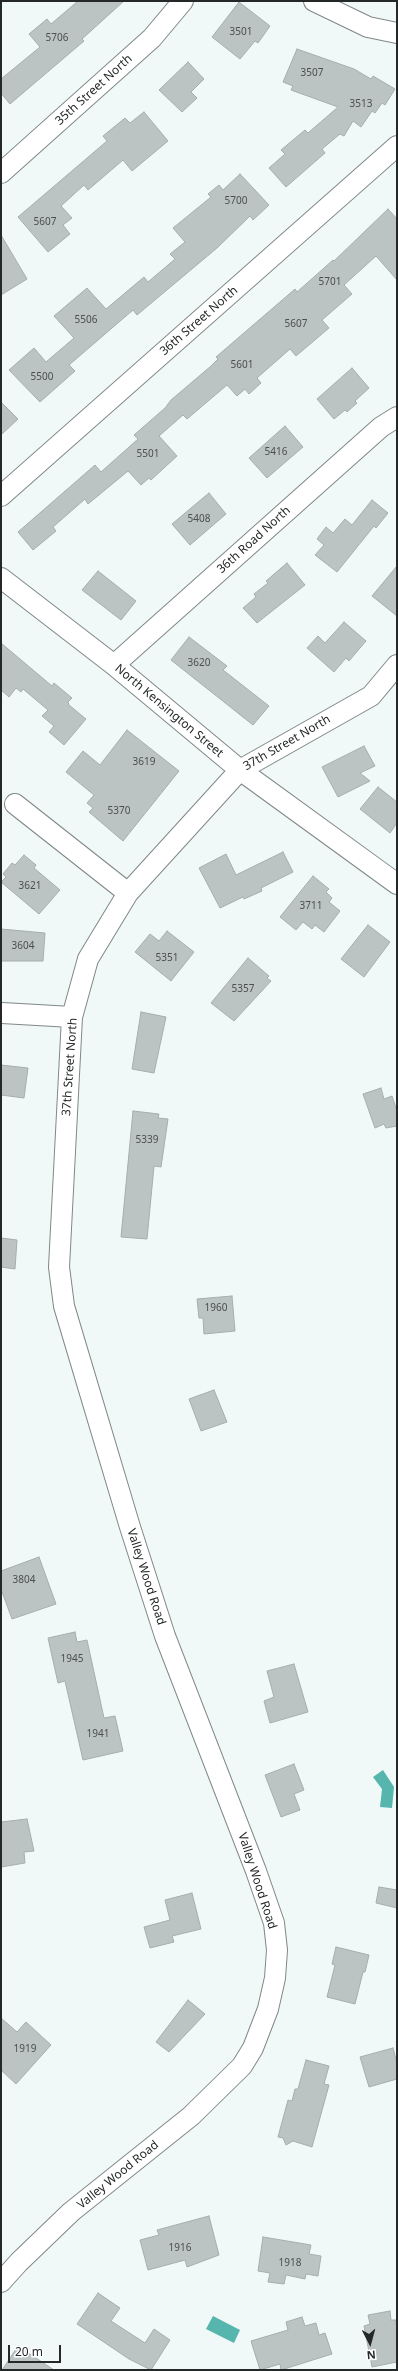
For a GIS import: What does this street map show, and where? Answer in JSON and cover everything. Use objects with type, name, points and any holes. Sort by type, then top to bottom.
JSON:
[{"type":"street","name":"35th Street North","points":[[1,173],[152,38],[183,1]]},
{"type":"street","points":[[314,1],[368,27],[397,33]]},
{"type":"street","name":"36th Street North","points":[[1,496],[397,146]]},
{"type":"street","name":"36th Road North","points":[[114,665],[381,427],[397,418]]},
{"type":"street","name":"North Kensington Street","points":[[1,578],[114,665],[240,770],[397,884]]},
{"type":"street","name":"37th Street North","points":[[89,1391],[64,1306],[59,1267],[72,1017],[88,959],[128,893],[240,770],[371,696],[397,665]]},
{"type":"street","points":[[14,804],[128,893]]},
{"type":"street","points":[[2,1013],[72,1017]]},
{"type":"street","name":"Valley Wood Road","points":[[1,2282],[19,2262],[71,2212],[191,2116],[231,2078],[253,2048],[268,2010],[275,1978],[277,1950],[274,1923],[256,1871],[165,1636],[89,1391]]},
{"type":"water","points":[[383,1770],[394,1787],[392,1808],[380,1807],[382,1789],[373,1777]]},
{"type":"water","points":[[213,2316],[240,2330],[234,2343],[206,2329]]},
{"type":"building","points":[[78,1],[124,1],[82,39],[84,41],[10,104],[1,93],[1,79],[40,47],[29,34],[47,19],[51,24]]},
{"type":"building","points":[[239,2],[270,26],[258,43],[255,41],[240,59],[212,37]]},
{"type":"building","points":[[297,49],[354,69],[371,79],[373,76],[395,89],[385,105],[382,103],[375,113],[372,111],[361,127],[353,121],[344,136],[340,134],[322,149],[325,153],[286,187],[269,168],[285,154],[281,150],[305,130],[308,133],[338,107],[291,90],[293,86],[283,82]]},
{"type":"building","points":[[188,62],[204,79],[191,92],[197,98],[182,112],[159,90]]},
{"type":"building","points":[[144,112],[168,141],[132,171],[123,160],[88,190],[84,185],[61,206],[72,218],[63,225],[70,234],[48,252],[18,217],[107,141],[103,136],[125,118],[130,123]]},
{"type":"building","points":[[240,174],[269,205],[253,220],[250,216],[217,248],[137,315],[133,310],[69,365],[75,371],[40,402],[9,370],[34,348],[46,362],[74,338],[54,316],[87,288],[106,309],[144,277],[148,282],[175,259],[170,254],[185,242],[173,228],[211,197],[208,194],[219,185],[223,190]]},
{"type":"building","points":[[388,209],[397,219],[397,280],[376,256],[344,285],[352,294],[322,320],[329,328],[296,356],[290,349],[257,378],[261,383],[249,394],[245,389],[237,396],[227,385],[187,419],[183,415],[159,436],[177,456],[151,480],[149,478],[141,485],[128,471],[88,504],[85,499],[53,527],[56,531],[33,550],[18,532],[95,465],[101,472],[138,439],[134,435],[218,359],[216,357],[295,289],[297,292],[333,260],[334,261]]},
{"type":"building","points":[[1,235],[27,279],[1,295]]},
{"type":"building","points":[[352,368],[369,388],[355,401],[357,403],[347,412],[345,410],[334,419],[317,399]]},
{"type":"building","points":[[1,402],[18,419],[1,435]]},
{"type":"building","points":[[285,426],[303,447],[267,478],[249,458]]},
{"type":"building","points":[[209,493],[226,514],[190,545],[172,524]]},
{"type":"building","points":[[372,500],[388,513],[376,528],[374,526],[337,572],[315,555],[324,545],[317,539],[326,527],[333,533],[345,519],[352,525]]},
{"type":"building","points":[[287,563],[305,585],[257,623],[243,608],[256,597],[254,594],[268,583],[266,581]]},
{"type":"building","points":[[397,566],[397,616],[372,596]]},
{"type":"building","points":[[98,571],[136,601],[121,620],[82,590]]},
{"type":"building","points":[[344,622],[366,641],[349,661],[346,658],[334,672],[307,648],[318,636],[325,643]]},
{"type":"building","points":[[189,637],[227,666],[223,670],[269,706],[253,725],[171,660]]},
{"type":"building","points":[[1,643],[52,686],[54,683],[72,698],[68,702],[69,705],[86,719],[64,745],[49,732],[54,726],[42,716],[48,710],[23,689],[21,692],[16,688],[9,697],[1,690]]},
{"type":"building","points":[[127,730],[179,771],[123,841],[89,812],[93,808],[87,803],[94,795],[66,772],[83,751],[100,765]]},
{"type":"building","points":[[364,746],[375,766],[360,773],[370,781],[338,797],[322,767]]},
{"type":"building","points":[[378,787],[397,802],[397,823],[390,833],[360,809]]},
{"type":"building","points":[[283,852],[293,872],[261,888],[262,891],[244,899],[243,897],[220,908],[199,868],[226,854],[236,875]]},
{"type":"building","points":[[24,855],[36,865],[34,868],[60,890],[39,914],[1,882],[6,877],[3,874],[12,863],[15,865]]},
{"type":"building","points":[[313,876],[329,889],[326,892],[332,898],[329,902],[340,911],[324,932],[315,925],[312,929],[303,922],[296,930],[280,917]]},
{"type":"building","points":[[368,925],[390,942],[364,977],[341,959]]},
{"type":"building","points":[[1,929],[45,933],[43,961],[1,961]]},
{"type":"building","points":[[167,931],[194,952],[171,981],[135,952],[150,934],[159,941]]},
{"type":"building","points":[[248,958],[269,976],[267,978],[271,981],[234,1021],[211,1003]]},
{"type":"building","points":[[141,1012],[166,1017],[154,1073],[132,1069]]},
{"type":"building","points":[[1,1065],[28,1068],[24,1098],[1,1095]]},
{"type":"building","points":[[381,1088],[384,1099],[392,1096],[397,1111],[397,1126],[386,1128],[384,1124],[375,1128],[363,1094]]},
{"type":"building","points":[[133,1111],[159,1114],[158,1118],[168,1119],[161,1167],[154,1166],[147,1239],[121,1237]]},
{"type":"building","points":[[1,1238],[17,1240],[15,1269],[1,1267]]},
{"type":"building","points":[[232,1296],[235,1331],[204,1334],[203,1318],[199,1318],[197,1299]]},
{"type":"building","points":[[214,1390],[227,1422],[201,1431],[189,1399]]},
{"type":"building","points":[[39,1557],[56,1604],[12,1619],[1,1589],[1,1571]]},
{"type":"building","points":[[75,1632],[77,1642],[87,1640],[104,1718],[115,1716],[123,1751],[83,1760],[65,1681],[58,1683],[48,1638]]},
{"type":"building","points":[[294,1664],[308,1712],[270,1723],[264,1701],[274,1697],[267,1671]]},
{"type":"building","points":[[294,1764],[304,1790],[294,1794],[300,1810],[281,1817],[265,1775]]},
{"type":"building","points":[[27,1819],[34,1851],[24,1852],[25,1863],[1,1867],[1,1822]]},
{"type":"building","points":[[379,1887],[397,1890],[397,1908],[376,1903]]},
{"type":"building","points":[[192,1893],[201,1929],[172,1936],[174,1942],[150,1948],[144,1927],[170,1920],[165,1900]]},
{"type":"building","points":[[336,1947],[369,1955],[355,2004],[327,1997],[335,1965],[332,1964]]},
{"type":"building","points":[[188,2000],[205,2014],[169,2052],[156,2042]]},
{"type":"building","points":[[1,2018],[17,2032],[26,2022],[51,2045],[16,2084],[1,2070]]},
{"type":"building","points":[[393,2048],[397,2063],[397,2079],[369,2087],[360,2057]]},
{"type":"building","points":[[306,2060],[329,2066],[324,2084],[329,2085],[312,2147],[293,2141],[286,2145],[283,2138],[278,2137],[288,2100],[292,2101],[295,2089],[298,2089]]},
{"type":"building","points":[[209,2216],[219,2255],[187,2267],[185,2260],[148,2270],[140,2240],[159,2235],[157,2230]]},
{"type":"building","points":[[263,2237],[311,2245],[309,2254],[321,2256],[318,2276],[306,2274],[305,2279],[286,2275],[284,2284],[268,2282],[270,2273],[258,2271]]},
{"type":"building","points":[[98,2293],[120,2308],[111,2321],[145,2343],[154,2329],[170,2340],[151,2370],[129,2359],[77,2324]]},
{"type":"building","points":[[390,2311],[391,2320],[396,2320],[397,2362],[372,2367],[364,2326],[370,2324],[368,2315]]},
{"type":"building","points":[[302,2317],[305,2326],[316,2323],[319,2335],[325,2333],[332,2354],[281,2370],[280,2364],[260,2370],[251,2341],[288,2330],[286,2322]]},
{"type":"building","points":[[18,2346],[54,2370],[2,2370]]}]
